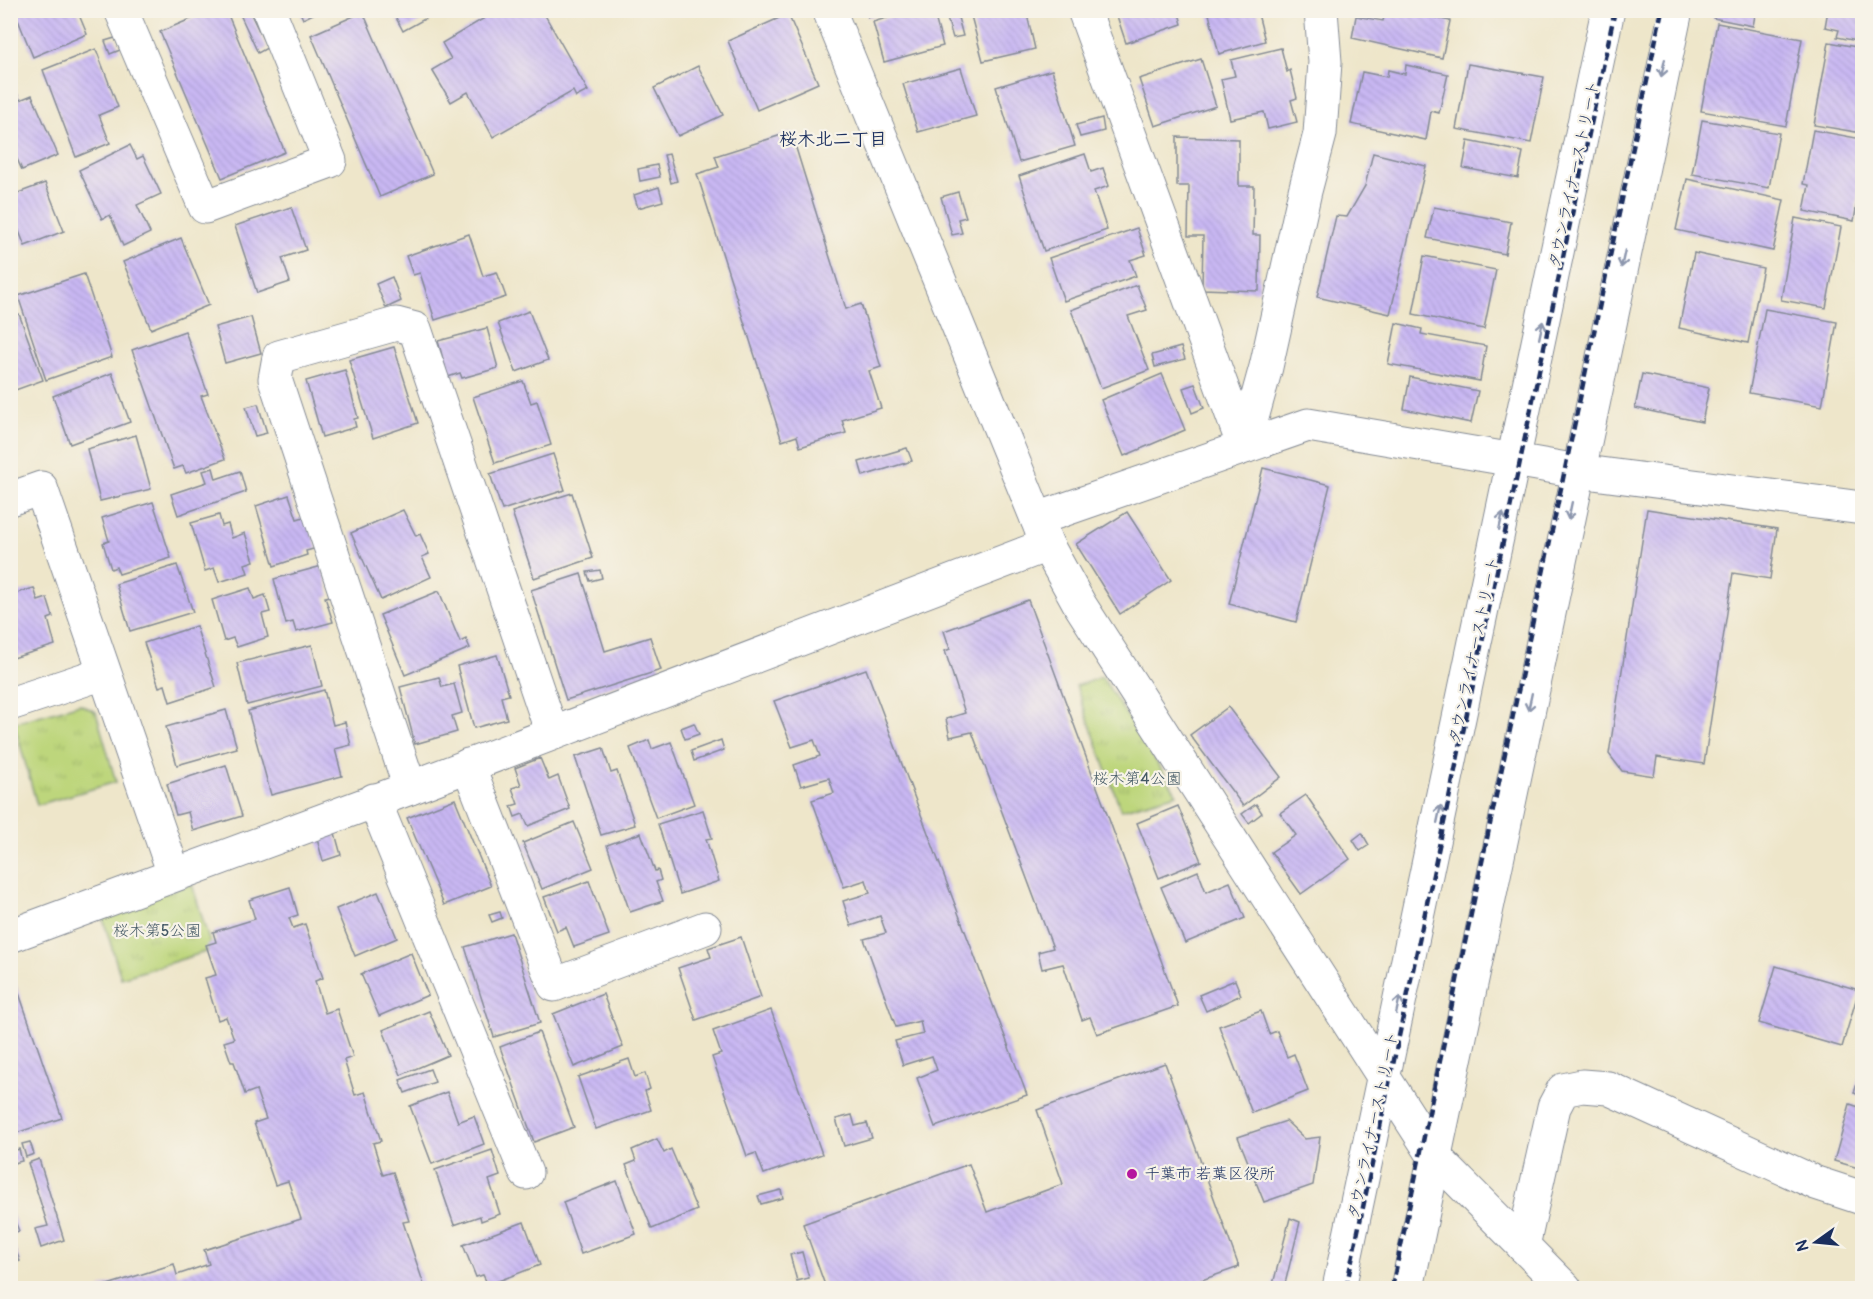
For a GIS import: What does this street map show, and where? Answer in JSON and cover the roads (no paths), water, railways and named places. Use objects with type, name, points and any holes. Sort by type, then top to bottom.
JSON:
[{"type":"street","points":[[121,10],[205,207],[330,161],[269,10]]},
{"type":"street","points":[[829,10],[1042,532],[1080,605],[1436,1157],[1565,1288]]},
{"type":"street","points":[[1084,10],[1244,447]]},
{"type":"street","points":[[1244,447],[1266,367],[1305,190],[1320,134],[1325,62],[1321,10]]},
{"type":"street","name":"タウンライナーストリート","points":[[1339,1288],[1608,10]]},
{"type":"street","points":[[1407,1288],[1676,10]]},
{"type":"street","points":[[410,788],[275,379],[279,357],[396,324],[415,329],[552,733]]},
{"type":"street","points":[[10,936],[552,733],[1244,447],[1308,425],[1578,471],[1862,505]]},
{"type":"street","points":[[10,499],[40,488],[174,874]]},
{"type":"street","points":[[10,704],[104,673]]},
{"type":"street","points":[[468,765],[554,986],[705,928]]},
{"type":"street","points":[[374,801],[526,1173]]},
{"type":"street","points":[[1523,1246],[1554,1107],[1563,1090],[1582,1086],[1608,1088],[1816,1183],[1863,1198]]},
{"type":"railway","points":[[1346,1288],[1615,10]]},
{"type":"railway","points":[[1392,1288],[1662,10]]},
{"type":"place","name":"千葉市 若葉区役所","points":[[1132,1174]]},
{"type":"district","name":"桜木北二丁目","points":[[833,139]]},
{"type":"park label","name":"桜木第4公園","points":[[1137,779]]},
{"type":"park label","name":"桜木第5公園","points":[[157,931]]}]
